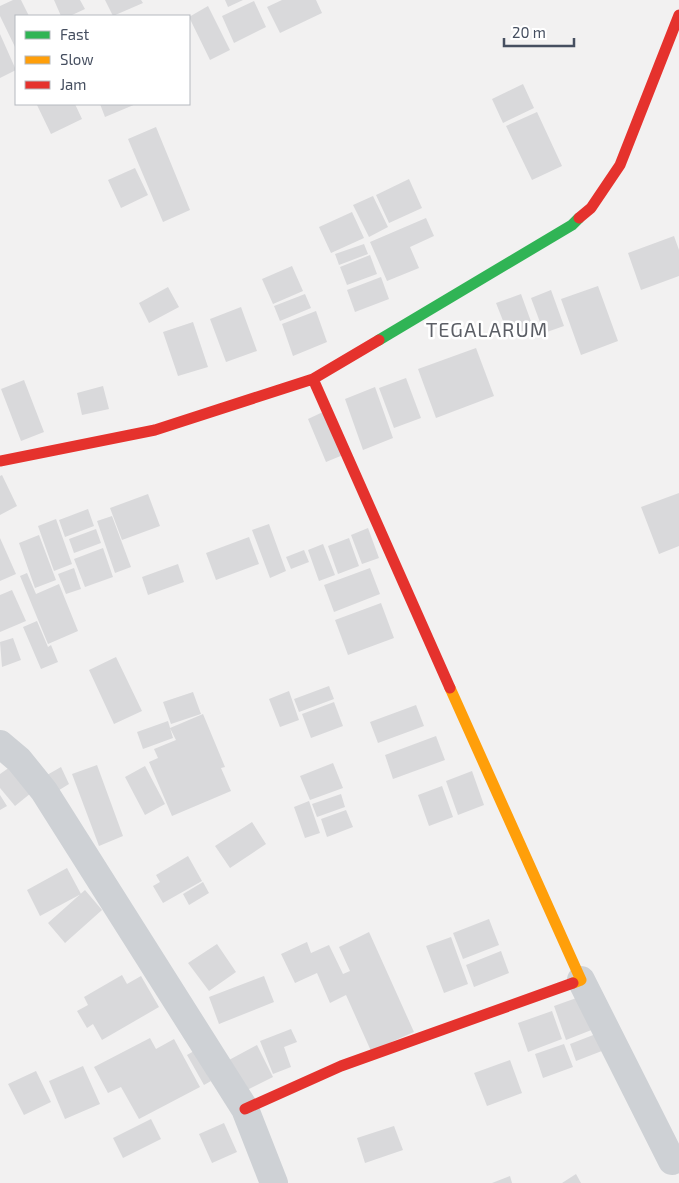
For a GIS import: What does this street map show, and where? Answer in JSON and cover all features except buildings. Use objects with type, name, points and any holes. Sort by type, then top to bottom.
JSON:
[{"type":"street","points":[[0,461],[155,430],[313,379],[572,225],[591,208],[620,165],[679,16]]},
{"type":"street","points":[[313,379],[510,827],[581,980],[672,1161]]},
{"type":"street","points":[[0,744],[19,760],[44,791],[245,1110],[274,1183]]},
{"type":"street","points":[[245,1110],[341,1066],[581,980]]},
{"type":"traffic: fast","points":[[379,340],[572,225],[579,218]]},
{"type":"traffic: slow","points":[[450,688],[581,980],[573,983]]},
{"type":"traffic: jam","points":[[579,218],[591,208],[620,165],[679,15]]},
{"type":"traffic: jam","points":[[0,461],[155,430],[313,379],[379,340]]},
{"type":"traffic: jam","points":[[313,379],[450,688]]},
{"type":"traffic: jam","points":[[245,1109],[341,1066],[573,983]]},
{"type":"district","name":"TEGALARUM","points":[[487,330]]}]
